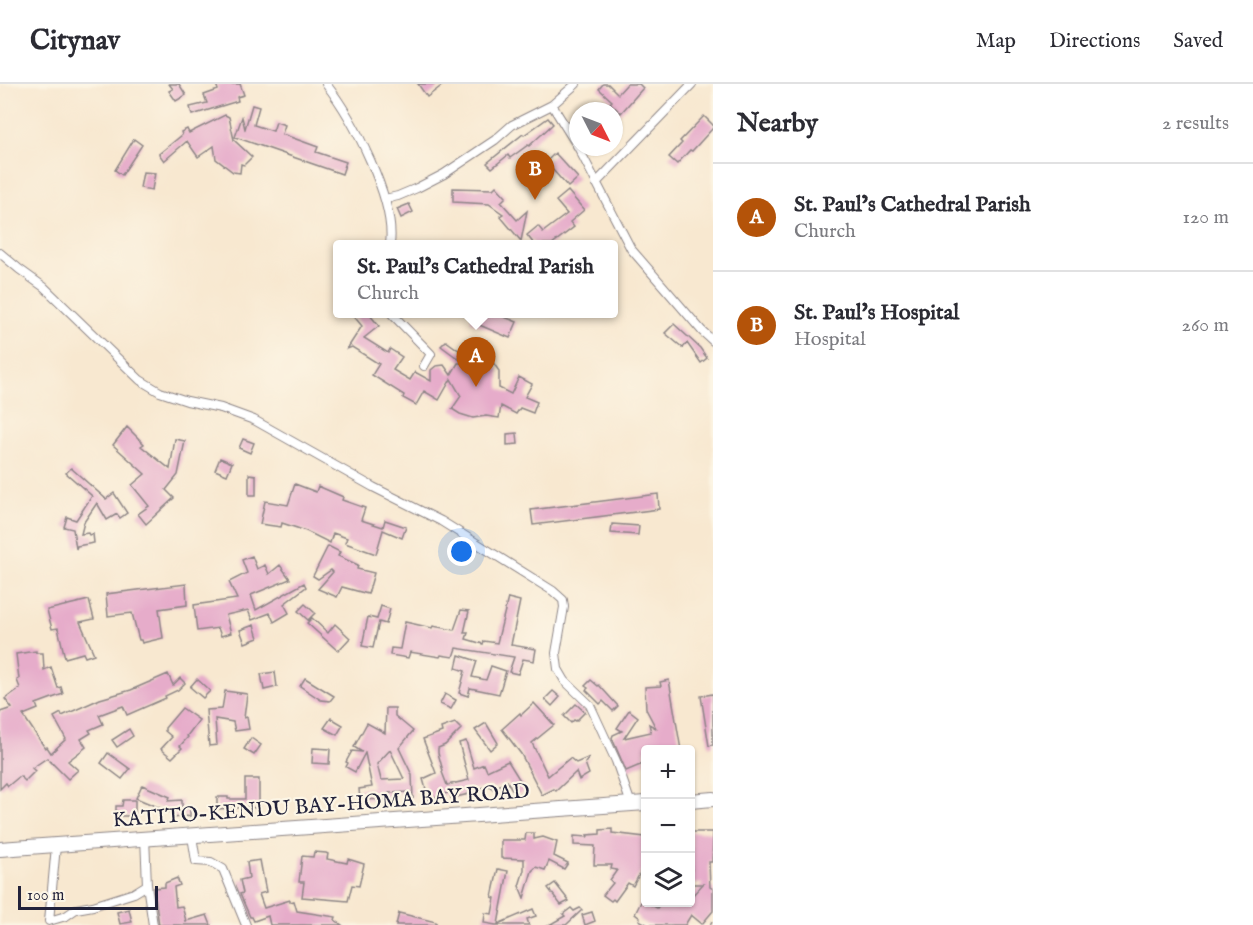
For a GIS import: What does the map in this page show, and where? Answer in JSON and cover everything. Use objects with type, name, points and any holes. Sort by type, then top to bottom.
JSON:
[{"type":"highway","points":[[695,801],[713,799]]},
{"type":"highway","name":"KATITO-KENDU BAY-HOMA BAY ROAD","points":[[0,849],[145,837],[192,836],[641,804]]},
{"type":"street","points":[[326,84],[367,153],[385,199],[390,240]]},
{"type":"street","points":[[385,199],[417,188],[444,174],[495,140],[512,125],[552,105],[576,84]]},
{"type":"street","points":[[596,183],[693,84]]},
{"type":"street","points":[[552,105],[569,130]]},
{"type":"street","points":[[582,156],[631,249],[713,341]]},
{"type":"street","points":[[0,253],[44,288],[140,380],[160,392],[187,402],[221,408],[254,420],[373,487],[441,520],[553,591],[563,600],[564,607],[556,653],[558,669],[566,681],[590,705],[616,761],[631,804]]},
{"type":"street","points":[[396,318],[431,354],[424,366]]},
{"type":"street","points":[[192,836],[196,861],[211,862],[223,869],[246,925]]},
{"type":"street","points":[[145,837],[147,885],[153,925]]},
{"type":"street","points":[[56,846],[49,921],[66,916],[75,909],[135,893],[147,885]]},
{"type":"path","points":[[710,925],[713,919]]},
{"type":"building","points":[[169,84],[179,84],[186,95],[176,101],[169,91],[173,89]]},
{"type":"building","points":[[216,84],[240,84],[244,95],[237,97],[238,101],[192,115],[190,107],[207,103],[204,95],[218,90]]},
{"type":"building","points":[[418,84],[444,84],[427,97]]},
{"type":"building","points":[[603,84],[608,84],[618,94],[627,84],[639,84],[643,88],[623,111],[623,102],[611,102],[599,89]]},
{"type":"building","points":[[252,105],[259,107],[254,125],[273,131],[276,122],[285,125],[282,134],[318,147],[316,152],[346,162],[342,174],[235,137],[242,117],[245,129]]},
{"type":"building","points":[[225,115],[229,117],[234,140],[252,157],[244,165],[241,164],[240,173],[233,172],[216,159],[214,146],[198,157],[187,141],[164,161],[159,154],[182,135],[181,132],[187,129],[189,133]]},
{"type":"building","points":[[704,116],[713,128],[677,164],[669,157],[682,143],[680,141]]},
{"type":"building","points":[[548,118],[553,124],[529,146],[510,158],[508,155],[492,168],[487,163],[523,134]]},
{"type":"building","points":[[134,139],[142,145],[122,175],[115,170]]},
{"type":"building","points":[[555,153],[578,178],[568,187],[552,169],[545,175],[534,162],[542,155],[547,161]]},
{"type":"building","points":[[143,172],[155,173],[152,190],[140,188]]},
{"type":"building","points":[[496,186],[506,197],[501,202],[517,220],[527,211],[521,240],[500,216],[503,214],[489,204],[453,202],[453,188],[493,189]]},
{"type":"building","points":[[568,191],[584,210],[570,222],[574,227],[557,240],[531,240],[527,235],[538,226],[543,232],[567,214],[556,201]]},
{"type":"building","points":[[409,204],[413,212],[401,218],[397,209]]},
{"type":"building","points":[[355,318],[372,318],[379,326],[364,338],[388,353],[390,349],[402,357],[393,370],[410,380],[415,372],[431,381],[431,370],[436,366],[444,365],[451,375],[458,363],[464,363],[441,346],[446,341],[467,356],[481,355],[492,361],[499,371],[499,388],[511,394],[519,377],[532,384],[525,397],[537,402],[533,413],[520,408],[516,414],[501,406],[499,418],[486,416],[473,418],[460,414],[452,409],[461,396],[451,379],[439,400],[424,391],[416,405],[372,375],[379,364],[352,347],[347,349],[362,326]]},
{"type":"building","points":[[471,318],[507,318],[517,322],[510,338],[470,321]]},
{"type":"building","points":[[674,324],[700,348],[707,358],[701,363],[687,343],[683,348],[665,333]]},
{"type":"building","points":[[127,427],[144,444],[141,446],[170,469],[175,439],[185,441],[178,475],[166,490],[174,498],[146,524],[138,514],[149,506],[132,485],[145,474],[113,445]]},
{"type":"building","points":[[517,433],[518,444],[507,445],[507,434]]},
{"type":"building","points":[[243,439],[254,443],[250,453],[239,448]]},
{"type":"building","points":[[220,458],[232,463],[227,475],[215,470]]},
{"type":"building","points":[[71,468],[106,499],[114,493],[127,513],[120,518],[117,514],[107,520],[97,503],[84,522],[81,534],[93,534],[94,543],[77,546],[76,549],[73,529],[64,527],[67,517],[76,520],[92,496],[66,473]]},
{"type":"building","points":[[249,474],[256,475],[256,495],[249,495]]},
{"type":"building","points":[[295,484],[316,492],[318,486],[343,497],[342,500],[365,508],[361,520],[383,527],[385,520],[406,527],[402,538],[383,530],[376,554],[345,543],[347,538],[333,533],[330,543],[306,531],[282,523],[281,527],[260,524],[265,501],[288,505]]},
{"type":"building","points":[[658,494],[659,509],[533,525],[531,510]]},
{"type":"building","points":[[612,524],[639,526],[638,535],[611,533]]},
{"type":"building","points":[[328,546],[340,552],[338,556],[358,565],[357,569],[374,573],[368,594],[342,587],[337,597],[318,589],[333,572],[331,570],[318,579],[313,576]]},
{"type":"building","points":[[252,556],[257,569],[265,565],[269,574],[280,565],[290,579],[251,595],[256,610],[304,583],[306,587],[284,604],[289,613],[274,622],[270,613],[252,620],[248,610],[226,615],[231,633],[221,636],[218,628],[197,631],[194,605],[237,599],[229,582],[247,573],[242,560]]},
{"type":"building","points":[[186,584],[187,605],[159,609],[163,638],[142,643],[139,640],[132,613],[108,616],[106,594]]},
{"type":"building","points":[[508,598],[520,601],[511,645],[536,649],[534,661],[523,659],[518,674],[509,672],[514,657],[456,648],[453,657],[410,652],[408,658],[390,655],[391,648],[400,649],[405,622],[454,630],[461,610],[469,611],[464,633],[468,633],[466,639],[483,644],[484,641],[497,643]]},
{"type":"building","points":[[89,600],[94,619],[80,622],[94,654],[85,657],[83,653],[65,658],[58,628],[52,629],[47,610]]},
{"type":"building","points":[[305,604],[315,613],[308,620],[298,611]]},
{"type":"building","points":[[381,606],[390,609],[386,624],[379,622],[373,648],[362,646],[368,617],[377,619]]},
{"type":"building","points":[[312,618],[328,633],[335,624],[350,638],[338,651],[307,623]]},
{"type":"building","points":[[254,625],[258,638],[245,643],[240,630]]},
{"type":"building","points":[[36,651],[36,653],[43,653],[44,670],[51,667],[58,688],[61,687],[63,694],[36,704],[38,709],[23,715],[45,748],[47,747],[51,753],[66,739],[54,717],[61,713],[62,716],[100,699],[131,690],[168,674],[173,685],[180,678],[185,683],[178,690],[165,696],[166,698],[127,715],[123,706],[99,715],[103,724],[89,730],[91,733],[81,739],[86,747],[68,761],[78,770],[68,779],[47,758],[32,768],[35,771],[25,781],[20,776],[8,786],[6,783],[0,789],[0,712],[12,708],[5,699],[20,688],[17,680],[19,679],[16,654]]},
{"type":"building","points":[[459,655],[477,661],[472,677],[486,680],[491,666],[506,671],[499,694],[470,688],[468,696],[459,693],[465,671],[456,668]]},
{"type":"building","points":[[275,672],[277,687],[264,690],[261,674]]},
{"type":"building","points":[[305,678],[334,696],[330,701],[321,700],[300,686]]},
{"type":"building","points":[[197,679],[210,691],[203,698],[190,687]]},
{"type":"building","points":[[591,680],[599,685],[618,706],[613,711],[603,701],[600,704],[586,690],[588,688],[585,686]]},
{"type":"building","points":[[669,680],[680,745],[641,745],[641,765],[626,771],[612,738],[613,735],[622,731],[617,728],[629,710],[638,717],[624,738],[651,732],[649,724],[656,728],[646,709],[645,687],[661,686],[660,682]]},
{"type":"building","points":[[225,691],[247,694],[244,718],[247,717],[249,729],[235,731],[233,722],[215,719],[217,745],[209,746],[206,710],[222,709]]},
{"type":"building","points":[[553,691],[560,697],[552,706],[545,699]]},
{"type":"building","points":[[445,694],[456,700],[451,709],[440,704]]},
{"type":"building","points":[[713,694],[713,745],[709,746],[701,696]]},
{"type":"building","points":[[534,703],[554,725],[532,743],[548,776],[570,758],[576,763],[590,757],[585,763],[589,774],[579,780],[576,772],[556,791],[554,789],[542,795],[521,754],[502,729]]},
{"type":"building","points":[[576,704],[585,712],[571,723],[564,716]]},
{"type":"building","points":[[182,708],[199,720],[180,746],[182,748],[172,758],[161,749],[172,737],[165,731],[165,728]]},
{"type":"building","points":[[386,708],[395,708],[395,716],[413,731],[399,748],[412,775],[413,799],[410,792],[389,793],[389,799],[360,800],[359,789],[372,787],[365,753],[355,772],[346,767],[352,751],[362,752],[354,747],[367,723],[385,733]],"holes":[[[390,750],[404,779],[381,780],[377,764]]]},
{"type":"building","points":[[331,718],[343,725],[337,735],[324,728]]},
{"type":"building","points":[[455,723],[461,729],[445,745],[438,748],[447,785],[469,780],[459,743],[466,741],[474,768],[484,764],[487,771],[508,761],[526,790],[516,796],[507,781],[493,789],[491,786],[470,790],[469,794],[451,798],[450,792],[429,800],[423,779],[436,773],[423,739],[442,732],[441,728]]},
{"type":"building","points":[[486,723],[498,743],[490,750],[475,730]]},
{"type":"building","points":[[129,729],[133,736],[117,747],[112,740]]},
{"type":"building","points":[[251,738],[261,745],[254,755],[244,749]]},
{"type":"building","points":[[313,748],[330,749],[329,764],[312,763]]},
{"type":"building","points":[[108,753],[130,769],[122,779],[101,763]]},
{"type":"building","points":[[245,779],[259,779],[259,809],[251,807],[217,809],[217,797],[245,799]]},
{"type":"building","points":[[142,785],[170,797],[168,801],[182,800],[182,808],[190,808],[190,816],[173,818],[172,813],[136,798]]},
{"type":"building","points":[[123,800],[135,800],[135,816],[116,816],[116,806],[122,806]]},
{"type":"building","points":[[612,829],[612,833],[641,837],[641,871],[633,886],[628,883],[615,901],[603,895],[613,883],[610,880],[617,870],[611,869],[612,865],[594,865],[595,846],[574,845],[574,836],[588,837],[587,835],[600,834],[600,830]]},
{"type":"building","points":[[695,832],[713,832],[712,862],[709,862],[713,911],[702,924],[691,915],[685,925],[648,925],[639,920],[640,918],[635,914],[641,902],[641,907],[695,907],[695,893],[703,884],[695,884]]},
{"type":"building","points":[[526,833],[534,833],[534,839],[543,837],[557,842],[554,856],[568,863],[564,869],[549,861],[545,870],[536,867],[532,871],[524,898],[519,886],[524,870],[524,859],[501,858],[501,840],[525,840]]},
{"type":"building","points":[[314,852],[328,854],[327,859],[347,863],[348,859],[364,864],[359,886],[352,885],[348,901],[302,897],[304,882],[299,882],[302,856],[313,857]]},
{"type":"building","points":[[260,860],[266,892],[259,894],[264,908],[290,900],[290,902],[294,901],[297,911],[336,917],[335,920],[342,925],[270,925],[268,916],[254,921],[240,894],[243,893],[240,880],[249,878],[247,862]]},
{"type":"building","points":[[498,869],[508,871],[498,924],[533,909],[536,916],[527,919],[529,925],[496,925],[484,923],[485,913],[492,914],[495,898],[492,897]]},
{"type":"building","points":[[177,878],[180,885],[174,887],[176,907],[182,906],[186,921],[207,915],[211,925],[159,925],[154,888],[165,887],[165,883]]},
{"type":"building","points":[[555,883],[569,901],[561,905],[548,888]]},
{"type":"building","points":[[571,908],[574,911],[580,908],[582,910],[566,925],[549,925],[565,916],[563,914]]},
{"type":"building","points":[[129,909],[132,922],[120,924],[117,912]]},
{"type":"building","points":[[592,912],[595,921],[585,925],[582,915]]},
{"type":"building","points":[[399,913],[436,922],[436,925],[396,925]]},
{"type":"place","name":"St. Paul's Hospital","points":[[535,200]]},
{"type":"place","name":"St. Paul’s Cathedral Parish","points":[[476,387]]}]
